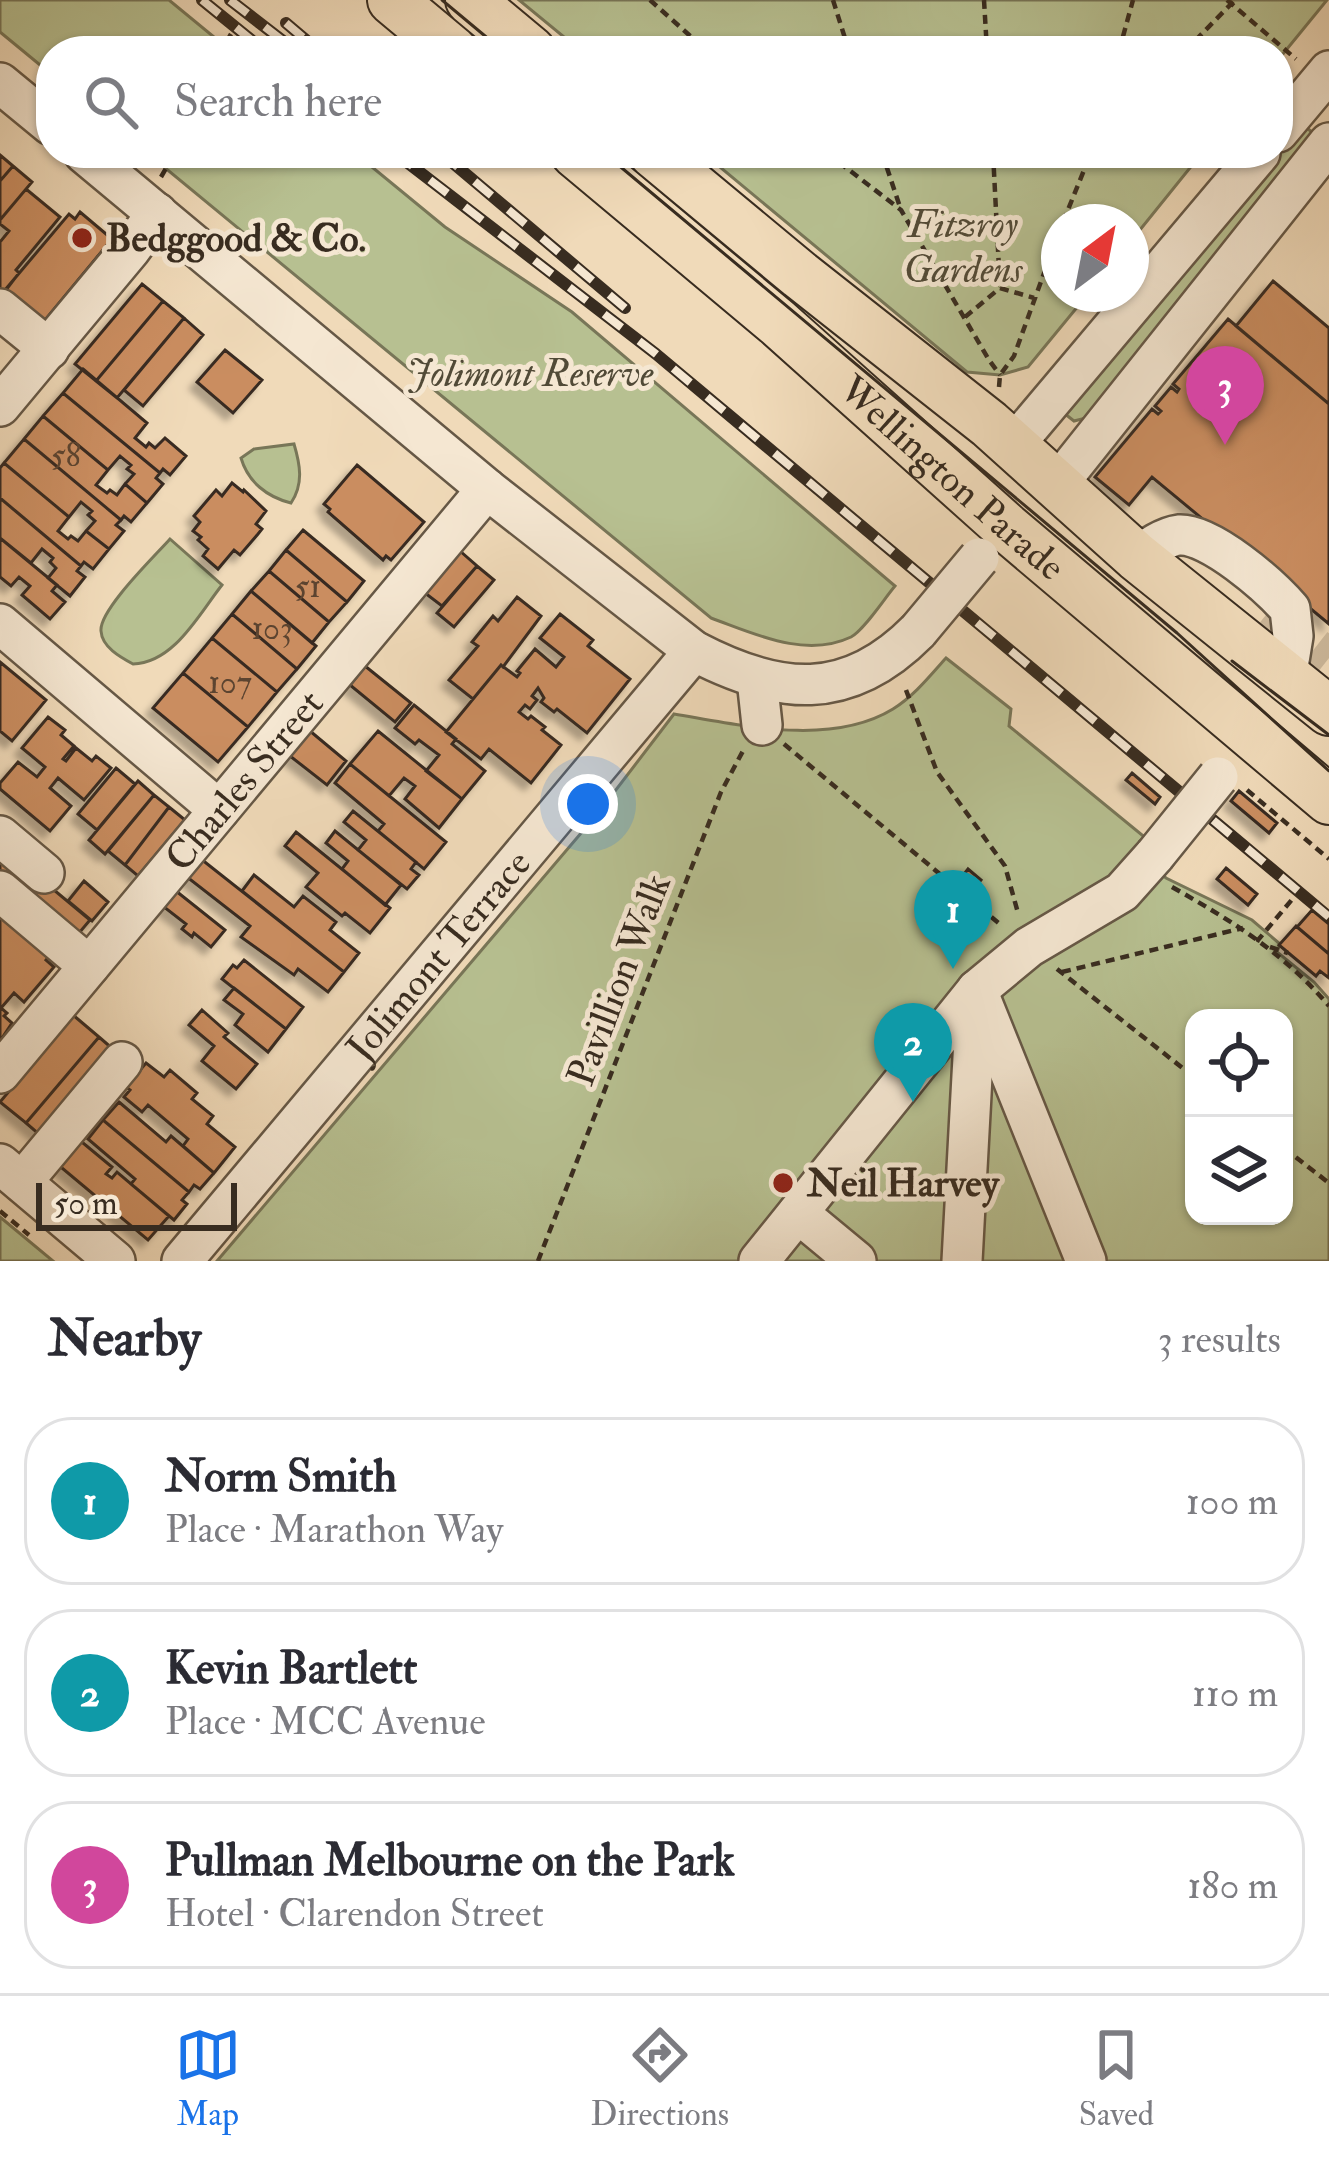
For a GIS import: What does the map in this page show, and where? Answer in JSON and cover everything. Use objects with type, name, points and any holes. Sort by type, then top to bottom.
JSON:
[{"type":"main road","points":[[392,0],[435,36]]},
{"type":"main road","points":[[470,0],[513,36]]},
{"type":"main road","name":"Wellington Parade","points":[[593,168],[777,322],[993,542],[1329,800]]},
{"type":"main road","name":"Wellington Parade","points":[[670,168],[1013,446],[1136,557],[1329,711]]},
{"type":"main road","points":[[993,542],[1005,465],[1013,446]]},
{"type":"main road","points":[[993,542],[1057,486]]},
{"type":"street","points":[[1293,115],[1327,78]]},
{"type":"street","points":[[0,82],[36,112]]},
{"type":"street","points":[[1057,486],[1329,142]]},
{"type":"street","points":[[102,168],[487,489],[694,651],[729,670],[797,685],[841,680],[884,662],[918,631],[993,542]]},
{"type":"street","points":[[1013,446],[1247,168]]},
{"type":"street","points":[[0,406],[157,213]]},
{"type":"street","points":[[0,309],[49,349]]},
{"type":"street","name":"Charles Street","points":[[0,1073],[487,489]]},
{"type":"street","points":[[1136,557],[1179,536],[1212,544],[1290,609],[1293,636],[1286,679]]},
{"type":"street","points":[[1179,536],[1269,611]]},
{"type":"street","points":[[0,624],[219,810]]},
{"type":"street","name":"Jolimont Terrace","points":[[182,1261],[694,651]]},
{"type":"street","points":[[757,679],[761,725]]},
{"type":"street","points":[[759,1261],[977,990],[1029,947],[1121,892],[1227,767]]},
{"type":"street","points":[[0,836],[44,873]]},
{"type":"street","points":[[0,891],[89,966]]},
{"type":"street","points":[[962,1261],[977,990]]},
{"type":"street","points":[[977,990],[1086,1261]]},
{"type":"street","points":[[116,1261],[7,1186],[122,1062]]},
{"type":"street","points":[[798,1213],[856,1261]]},
{"type":"path","points":[[650,0],[690,36]]},
{"type":"path","points":[[832,0],[844,36]]},
{"type":"path","points":[[984,0],[986,36]]},
{"type":"path","points":[[1124,36],[1133,0]]},
{"type":"path","points":[[1199,36],[1231,1],[1275,36]]},
{"type":"path","points":[[1293,51],[1327,78]]},
{"type":"path","points":[[166,172],[168,168]]},
{"type":"path","points":[[846,168],[901,210]]},
{"type":"path","points":[[887,168],[901,210],[1000,375],[1014,356],[1041,280]]},
{"type":"path","points":[[994,168],[1000,288]]},
{"type":"path","points":[[1070,204],[1084,168]]},
{"type":"path","points":[[965,317],[1000,288]]},
{"type":"path","points":[[1000,288],[1034,298]]},
{"type":"path","points":[[907,690],[937,772],[1005,866],[1029,947]]},
{"type":"path","points":[[761,725],[1185,1070]]},
{"type":"path","name":"Pavillion Walk","points":[[538,1261],[722,793],[761,725]]},
{"type":"path","points":[[1227,767],[1329,859]]},
{"type":"path","points":[[1149,863],[1243,928],[1329,1006]]},
{"type":"path","points":[[1258,940],[1295,896]]},
{"type":"path","points":[[1061,972],[1243,928]]},
{"type":"path","points":[[1258,940],[1288,953]]},
{"type":"path","points":[[1293,1155],[1329,1183]]},
{"type":"path","points":[[7,1186],[32,1237]]},
{"type":"green space","points":[[0,0],[169,0],[213,36],[36,36],[36,62],[0,32]]},
{"type":"green space","points":[[519,0],[1327,0],[1293,42],[1293,36],[563,36]]},
{"type":"green space","points":[[1299,121],[1314,134],[1293,160],[1293,126]]},
{"type":"green space","name":"Jolimont Reserve","points":[[165,168],[373,168],[445,227],[572,312],[895,586],[856,633],[834,643],[798,645],[711,618]]},
{"type":"green space","name":"Fitzroy Gardens","points":[[721,168],[1190,168],[1149,219],[1149,204],[1041,204],[1041,312],[1073,312],[1028,367],[1000,375],[967,372]]},
{"type":"green space","points":[[1255,168],[1287,168],[1086,418],[1074,421],[1060,410],[1139,312],[1149,312],[1149,300]]},
{"type":"green space","points":[[294,444],[300,474],[291,503],[260,487],[241,458],[254,449]]},
{"type":"green space","points":[[170,539],[222,585],[173,646],[148,662],[133,664],[105,642],[103,622],[118,597]]},
{"type":"green space","points":[[946,658],[1011,709],[1009,726],[1153,844],[1142,858],[1166,878],[1252,920],[1280,944],[1277,952],[1329,999],[1329,1261],[217,1261],[599,812],[674,714],[814,730],[868,721],[915,692]]},
{"type":"green space","points":[[0,1217],[53,1261],[0,1261]]},
{"type":"building","points":[[0,155],[13,166],[0,181]]},
{"type":"building","points":[[13,166],[32,182],[0,220],[0,181]]},
{"type":"building","points":[[26,189],[60,217],[16,270],[19,273],[3,294],[0,242],[9,231],[0,220]]},
{"type":"building","points":[[80,212],[112,239],[41,325],[5,290],[69,214],[75,219]]},
{"type":"building","points":[[1273,281],[1329,328],[1329,404],[1236,326]]},
{"type":"building","points":[[142,284],[163,301],[96,381],[75,364]]},
{"type":"building","points":[[163,301],[184,318],[117,398],[96,381]]},
{"type":"building","points":[[184,318],[203,335],[143,406],[124,390]]},
{"type":"building","points":[[1228,319],[1329,404],[1329,624],[1152,477],[1129,505],[1095,477],[1152,409],[1161,411],[1155,406],[1171,387],[1177,392],[1173,384]]},
{"type":"building","points":[[225,350],[262,380],[233,413],[197,382]]},
{"type":"building","points":[[83,369],[147,423],[135,438],[155,448],[165,438],[186,456],[170,475],[163,469],[160,473],[63,393]]},
{"type":"building","points":[[63,393],[160,473],[156,478],[163,484],[147,503],[125,484],[134,474],[127,469],[131,465],[120,456],[108,470],[43,416]]},
{"type":"building","points":[[43,416],[108,470],[96,485],[117,495],[125,484],[147,503],[131,522],[124,516],[121,520],[24,439]]},
{"type":"building","points":[[24,439],[121,520],[116,525],[124,531],[109,549],[86,531],[95,521],[88,515],[92,511],[81,502],[69,517],[4,463]]},
{"type":"building","points":[[4,463],[69,517],[58,531],[78,541],[86,531],[109,549],[93,569],[84,562],[81,566],[0,498]]},
{"type":"building","points":[[357,465],[424,522],[391,560],[386,556],[383,560],[324,504]]},
{"type":"building","points":[[232,483],[266,511],[256,524],[262,529],[258,534],[240,555],[234,550],[218,569],[203,556],[208,549],[193,531],[200,522],[194,516],[216,490],[222,496]]},
{"type":"building","points":[[0,498],[81,566],[77,571],[85,577],[70,596],[48,578],[56,568],[50,562],[53,558],[42,549],[31,563],[0,538]]},
{"type":"building","points":[[303,530],[364,581],[347,602],[286,550]]},
{"type":"building","points":[[0,538],[57,585],[52,591],[65,602],[50,619],[22,595],[30,586],[19,577],[11,586],[0,577]]},
{"type":"building","points":[[286,550],[347,602],[329,622],[269,571]]},
{"type":"building","points":[[460,551],[477,566],[442,606],[425,593]]},
{"type":"building","points":[[477,566],[494,580],[454,627],[437,613]]},
{"type":"building","points":[[269,571],[329,622],[312,643],[251,591]]},
{"type":"building","points":[[251,591],[316,646],[297,669],[232,614]]},
{"type":"building","points":[[517,597],[541,616],[473,699],[449,680],[478,646],[472,642],[493,616],[498,621]]},
{"type":"building","points":[[232,614],[297,669],[277,692],[212,638]]},
{"type":"building","points":[[560,614],[593,640],[588,646],[630,679],[587,733],[541,702],[544,698],[538,688],[530,709],[525,705],[519,712],[545,727],[542,730],[561,745],[531,783],[489,749],[481,759],[446,732],[501,665],[517,677],[535,649],[556,667],[564,657],[540,638]]},
{"type":"building","points":[[212,638],[277,692],[248,727],[183,673]]},
{"type":"building","points":[[0,662],[46,700],[12,741],[0,731]]},
{"type":"building","points":[[365,666],[411,703],[395,722],[350,685]]},
{"type":"building","points":[[183,673],[248,727],[218,762],[153,708]]},
{"type":"building","points":[[414,705],[456,739],[452,744],[485,771],[462,799],[426,771],[439,755],[395,728]]},
{"type":"building","points":[[48,717],[65,730],[61,735],[74,746],[63,759],[76,748],[111,768],[84,800],[58,778],[50,788],[71,806],[50,831],[0,789],[18,762],[37,777],[45,767],[22,748]]},
{"type":"building","points":[[310,731],[346,761],[327,785],[290,756]]},
{"type":"building","points":[[378,731],[462,799],[439,828],[405,799],[415,786],[404,778],[389,796],[350,764]]},
{"type":"building","points":[[350,764],[446,842],[424,869],[378,831],[384,824],[335,783]]},
{"type":"building","points":[[116,768],[135,784],[97,830],[78,814]]},
{"type":"building","points":[[1132,773],[1160,797],[1155,804],[1126,780]]},
{"type":"building","points":[[138,781],[154,795],[105,854],[89,840]]},
{"type":"building","points":[[1239,791],[1277,823],[1269,833],[1231,801]]},
{"type":"building","points":[[154,795],[169,807],[125,865],[108,851]]},
{"type":"building","points":[[169,807],[185,820],[138,876],[125,865]]},
{"type":"building","points":[[353,811],[416,862],[411,869],[419,875],[407,889],[358,850],[366,840],[344,822]]},
{"type":"building","points":[[335,831],[401,885],[385,905],[342,869],[348,861],[326,843]]},
{"type":"building","points":[[296,832],[390,908],[370,933],[306,887],[318,873],[285,846]]},
{"type":"building","points":[[0,845],[90,920],[74,939],[0,877]]},
{"type":"building","points":[[201,859],[344,972],[328,992],[298,969],[294,975],[241,937],[250,926],[187,877]]},
{"type":"building","points":[[1226,868],[1257,894],[1248,905],[1217,879]]},
{"type":"building","points":[[968,869],[981,880],[958,909],[945,899]]},
{"type":"building","points":[[254,875],[294,907],[303,896],[336,922],[330,930],[359,953],[344,972],[242,891]]},
{"type":"building","points":[[84,881],[108,902],[92,921],[68,901]]},
{"type":"building","points":[[176,891],[225,930],[211,947],[182,929],[186,924],[164,907]]},
{"type":"building","points":[[0,895],[59,944],[46,960],[54,967],[24,1002],[14,993],[1,1008],[12,1023],[0,1041]]},
{"type":"building","points":[[1312,910],[1329,924],[1329,954],[1297,927]]},
{"type":"building","points":[[1296,926],[1329,954],[1329,978],[1320,971],[1316,976],[1279,945]]},
{"type":"building","points":[[244,960],[303,1007],[286,1029],[222,979]]},
{"type":"building","points":[[234,988],[286,1029],[268,1052],[235,1025],[243,1014],[224,1000]]},
{"type":"building","points":[[202,1010],[228,1033],[224,1037],[257,1064],[236,1089],[202,1061],[214,1046],[189,1025]]},
{"type":"building","points":[[73,1015],[99,1037],[26,1123],[0,1102]]},
{"type":"building","points":[[99,1037],[121,1056],[48,1142],[26,1123]]},
{"type":"building","points":[[146,1063],[164,1077],[170,1070],[197,1093],[192,1099],[213,1116],[207,1124],[235,1147],[214,1173],[183,1146],[188,1139],[148,1105],[142,1112],[124,1097],[130,1090],[126,1087]]},
{"type":"building","points":[[119,1102],[166,1142],[171,1136],[214,1173],[200,1189],[194,1185],[189,1192],[103,1120]]},
{"type":"building","points":[[103,1120],[189,1192],[182,1200],[187,1204],[174,1220],[88,1139]]},
{"type":"building","points":[[71,1133],[112,1167],[106,1174],[112,1178],[117,1172],[169,1216],[148,1240],[50,1158]]},
{"type":"tunnel","points":[[1269,611],[1329,658]]},
{"type":"tram line","points":[[442,0],[485,36]]},
{"type":"tram line","points":[[622,168],[1177,633],[1329,771]]},
{"type":"tram line","points":[[1232,661],[1329,735]]},
{"type":"railway","points":[[202,0],[246,36]]},
{"type":"railway","points":[[230,0],[277,36]]},
{"type":"railway","points":[[286,23],[301,36]]},
{"type":"railway","points":[[414,168],[656,354],[1329,917]]},
{"type":"railway","points":[[459,168],[625,308]]},
{"type":"place","name":"Bedggood & Co.","points":[[82,238]]},
{"type":"place","name":"Pullman Melbourne on the Park","points":[[1225,445]]},
{"type":"place","name":"Norm Smith","points":[[953,969]]},
{"type":"place","name":"Kevin Bartlett","points":[[913,1102]]},
{"type":"place","name":"Neil Harvey","points":[[783,1183]]}]
